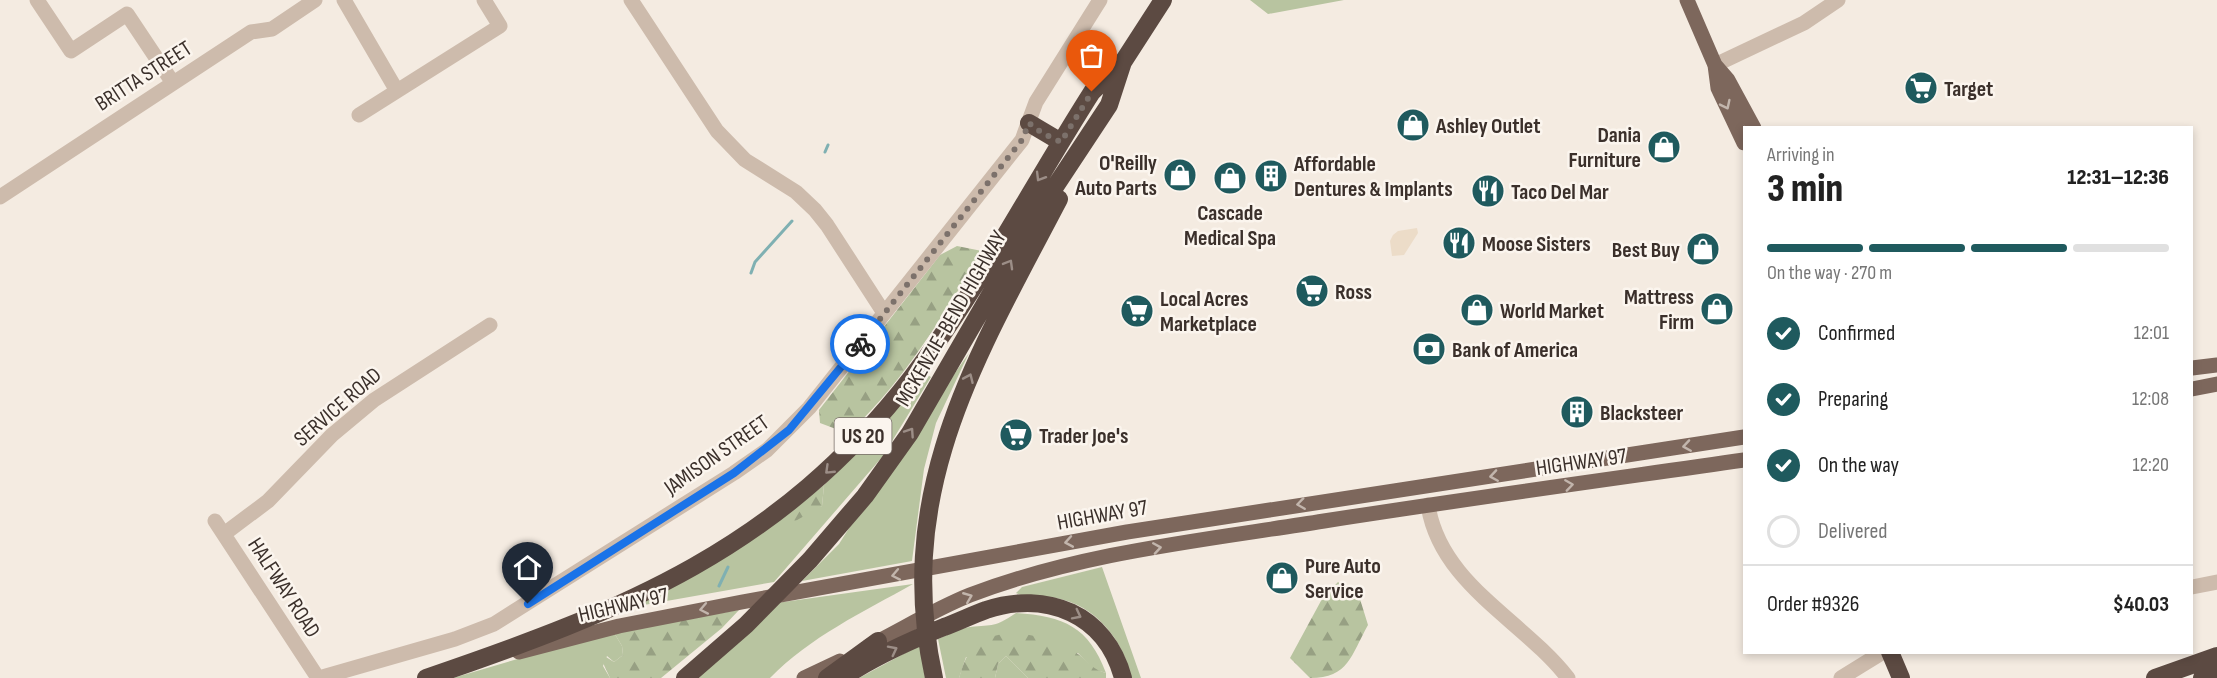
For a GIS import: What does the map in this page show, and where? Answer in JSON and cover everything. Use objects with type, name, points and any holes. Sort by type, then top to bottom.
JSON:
[{"type":"highway","name":"MCKENZIE-BEND HIGHWAY","points":[[685,678],[746,625],[810,560],[865,496],[920,418],[1037,214],[1109,105],[1124,62],[1163,0]]},
{"type":"highway","name":"MCKENZIE-BEND HIGHWAY","points":[[426,678],[593,616],[658,588],[699,566],[767,522],[813,485],[860,439],[933,347],[965,301],[1092,92],[1124,62]]},
{"type":"highway","points":[[934,678],[923,582],[925,534],[939,457],[966,382],[1109,105]]},
{"type":"highway","points":[[1029,123],[1042,133],[1061,142]]},
{"type":"highway","points":[[842,678],[913,639],[988,609],[1024,603],[1057,605],[1085,619],[1110,646],[1123,678]]},
{"type":"highway","points":[[827,678],[879,642]]},
{"type":"highway","points":[[1891,654],[1901,678]]},
{"type":"highway","points":[[2155,678],[2217,656]]},
{"type":"highway","points":[[2202,678],[2217,673]]},
{"type":"main road","points":[[1687,0],[1715,65],[1718,88],[1743,141]]},
{"type":"main road","points":[[1715,65],[1728,80],[1753,126]]},
{"type":"main road","points":[[2193,368],[2217,365]]},
{"type":"main road","points":[[2193,389],[2217,384]]},
{"type":"main road","name":"HIGHWAY 97","points":[[472,662],[619,626],[1127,532],[1743,437]]},
{"type":"main road","name":"HIGHWAY 97","points":[[804,678],[962,599],[1056,568],[1122,554],[1428,505],[1743,460]]},
{"type":"main road","points":[[1263,531],[1325,512],[1417,498],[1426,486]]},
{"type":"street","points":[[37,0],[71,51],[128,14],[173,83]]},
{"type":"street","name":"BRITTA STREET","points":[[1,194],[251,32],[272,29],[315,0]]},
{"type":"street","points":[[344,0],[397,91]]},
{"type":"street","points":[[359,115],[500,26],[484,0]]},
{"type":"street","points":[[631,0],[717,131],[749,163],[796,192],[815,210],[884,314]]},
{"type":"street","name":"JAMISON STREET","points":[[318,678],[455,639],[494,624],[734,473],[789,430],[1022,140],[1036,102],[1100,0]]},
{"type":"street","points":[[1715,65],[1804,23],[1838,0]]},
{"type":"street","name":"SERVICE ROAD","points":[[220,528],[268,501],[332,435],[374,400],[490,325]]},
{"type":"street","points":[[1428,505],[1436,536],[1449,560],[1477,591],[1557,663],[1568,678]]},
{"type":"street","name":"HALFWAY ROAD","points":[[220,528],[318,678]]},
{"type":"street","points":[[2193,587],[2217,582]]},
{"type":"street","points":[[1841,678],[1880,654]]},
{"type":"green space","points":[[1250,0],[1344,0],[1268,14]]},
{"type":"green space","points":[[957,246],[982,251],[938,322],[890,389],[853,429],[836,429],[820,423],[819,410],[940,255]]},
{"type":"green space","points":[[969,353],[936,423],[924,469],[912,561],[802,581],[839,544],[877,484]]},
{"type":"green space","points":[[926,374],[931,377],[883,456],[774,582],[627,608],[778,521],[822,506],[824,485],[865,445]]},
{"type":"green space","points":[[824,485],[822,506],[790,524],[778,521]]},
{"type":"green space","points":[[1102,567],[1141,678],[1131,678],[1122,650],[1106,626],[1095,616],[1070,602],[1051,597],[1026,596],[1016,593],[1022,587]]},
{"type":"green space","points":[[1338,582],[1360,599],[1368,625],[1352,655],[1341,669],[1323,677],[1310,678],[1290,658],[1322,599]]},
{"type":"green space","points":[[913,584],[856,615],[820,638],[802,650],[770,678],[692,678],[769,604]]},
{"type":"green space","points":[[739,610],[722,628],[661,678],[610,678],[598,652],[614,662],[623,655],[622,646],[613,631]]},
{"type":"green space","points":[[1016,613],[1048,617],[1073,627],[1092,645],[1106,673],[1093,669],[1078,653],[966,657],[959,678],[946,678],[938,639],[958,630],[998,623]]},
{"type":"green space","points":[[613,631],[622,646],[623,655],[614,662],[607,656],[603,666],[610,678],[453,678]]},
{"type":"green space","points":[[1012,632],[1045,638],[1068,647],[1096,669],[1106,673],[1106,678],[1028,678],[1006,656],[998,664],[995,678],[959,678],[971,649],[990,637]]},
{"type":"green space","points":[[920,645],[925,678],[859,678]]},
{"type":"green space","points":[[1006,656],[1028,678],[995,678],[998,664]]},
{"type":"shaded area","points":[[1417,228],[1418,233],[1404,255],[1392,256],[1390,241],[1393,235],[1398,231]]},
{"type":"waterway","points":[[825,152],[828,145]]},
{"type":"waterway","points":[[751,273],[755,262],[792,221]]},
{"type":"waterway","points":[[719,586],[728,567]]},
{"type":"way so far","points":[[860,344],[1022,140],[1029,123],[1035,129],[1061,142],[1092,92]]},
{"type":"place","name":"Target","points":[[1921,88]]},
{"type":"place","name":"Ashley Outlet","points":[[1413,125]]},
{"type":"place","name":"Dania Furniture","points":[[1664,147]]},
{"type":"place","name":"O'Reilly Auto Parts","points":[[1180,175]]},
{"type":"place","name":"Affordable Dentures & Implants","points":[[1271,176]]},
{"type":"place","name":"Cascade Medical Spa","points":[[1230,178]]},
{"type":"place","name":"Taco Del Mar","points":[[1488,191]]},
{"type":"place","name":"Moose Sisters","points":[[1459,243]]},
{"type":"place","name":"Best Buy","points":[[1703,249]]},
{"type":"place","name":"Ross","points":[[1312,291]]},
{"type":"place","name":"Mattress Firm","points":[[1717,309]]},
{"type":"place","name":"World Market","points":[[1477,310]]},
{"type":"place","name":"Local Acres Marketplace","points":[[1137,311]]},
{"type":"place","name":"Bank of America","points":[[1429,349]]},
{"type":"place","name":"Blacksteer","points":[[1577,412]]},
{"type":"place","name":"Trader Joe's","points":[[1016,435]]},
{"type":"place","name":"Pure Auto Service","points":[[1282,578]]},
{"type":"route","points":[[528,604],[767,450],[809,408],[860,344]]}]
